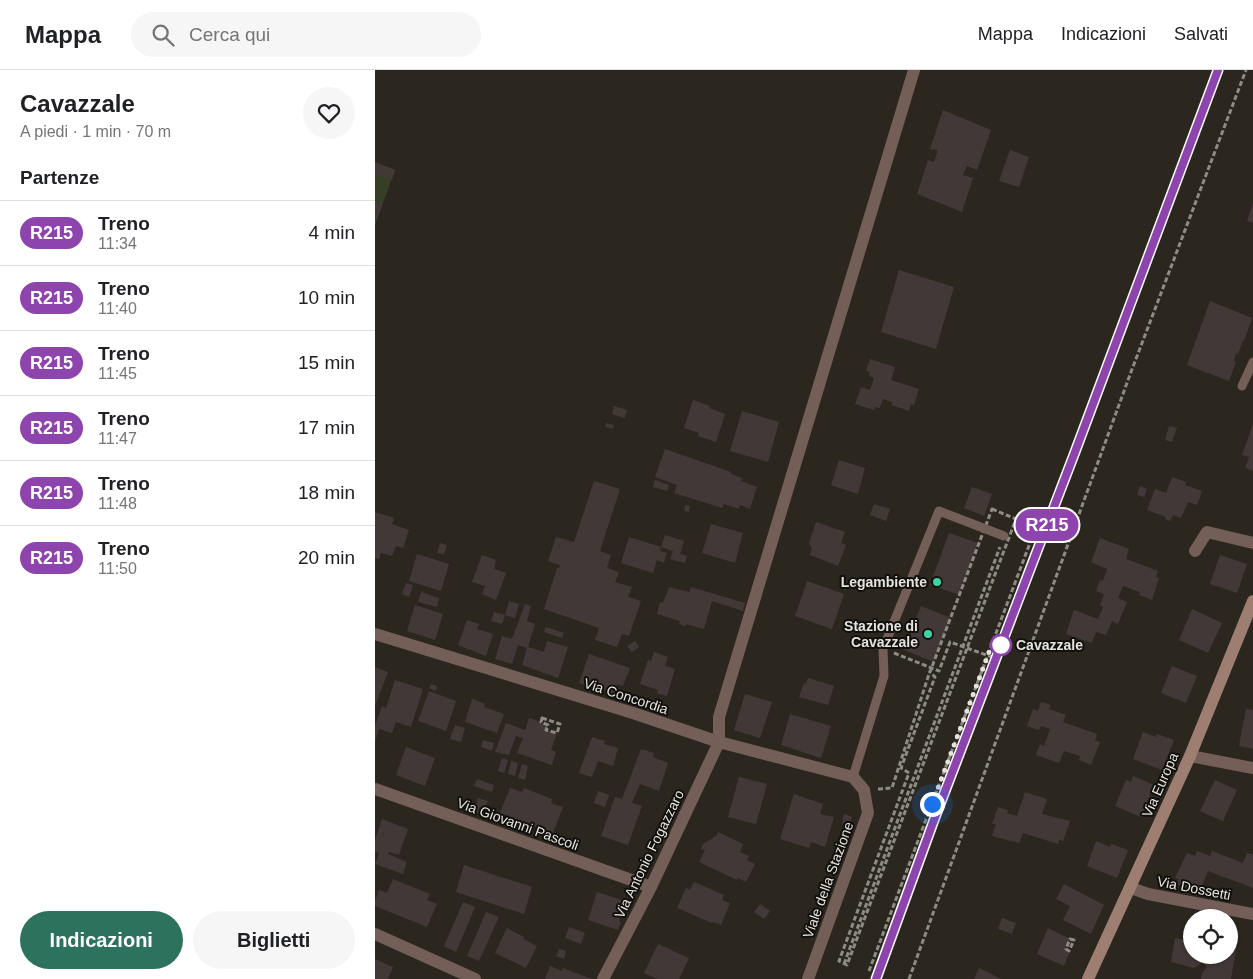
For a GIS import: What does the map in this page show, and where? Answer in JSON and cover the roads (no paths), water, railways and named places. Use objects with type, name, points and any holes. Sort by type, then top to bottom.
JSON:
[{"type":"street","points":[[719,742],[719,717],[914,70]]},
{"type":"street","points":[[1195,551],[1207,532],[1253,543]]},
{"type":"street","name":"Via Europa","points":[[1088,979],[1190,756],[1249,620],[1253,601]]},
{"type":"street","name":"Via Concordia","points":[[375,634],[633,713],[719,742],[853,777]]},
{"type":"street","name":"Via Antonio Fogazzaro","points":[[603,979],[651,887],[719,742]]},
{"type":"street","points":[[1190,756],[1253,768]]},
{"type":"street","name":"Viale della Stazione","points":[[808,979],[868,813],[864,790],[853,777]]},
{"type":"street","name":"Via Giovanni Pascoli","points":[[375,788],[651,887]]},
{"type":"street","name":"Via Dossetti","points":[[1131,888],[1148,894],[1253,914]]},
{"type":"street","points":[[375,934],[475,979]]},
{"type":"lane","points":[[1242,386],[1253,362]]},
{"type":"lane","points":[[853,777],[884,676],[883,649],[939,511],[1004,536]]},
{"type":"railway","points":[[876,979],[934,820],[1082,434],[1218,70]]},
{"type":"train","name":"R215","points":[[876,979],[934,820],[1075,452],[1218,70]]},
{"type":"place","name":"Legambiente","points":[[937,582]]},
{"type":"place","name":"Stazione di Cavazzale","points":[[928,634]]},
{"type":"place","name":"Cavazzale","points":[[1001,645]]}]
